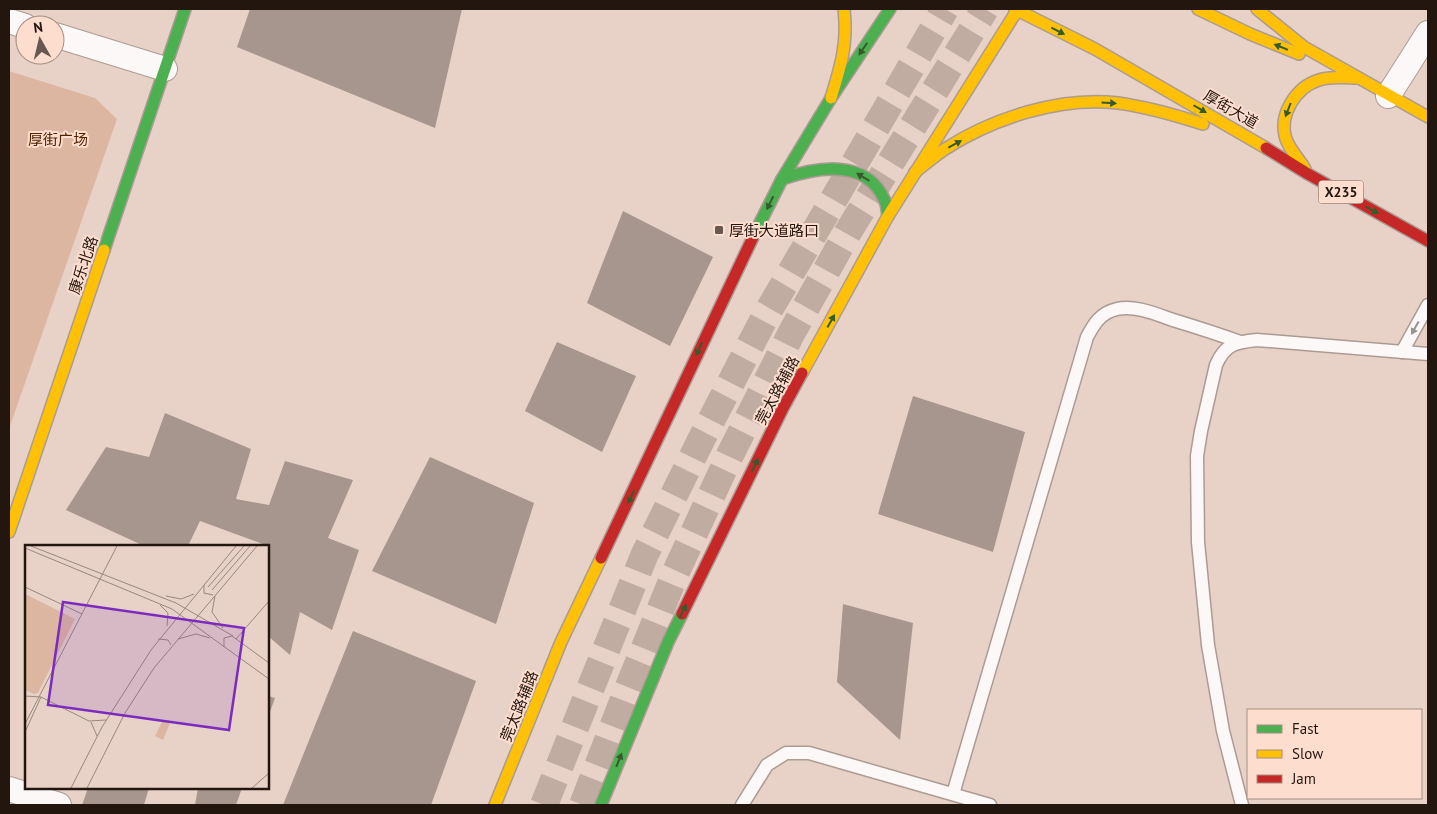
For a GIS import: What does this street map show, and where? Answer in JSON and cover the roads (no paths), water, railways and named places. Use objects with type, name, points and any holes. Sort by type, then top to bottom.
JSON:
[{"type":"main road","name":"康乐北路","points":[[9,532],[185,9]]},
{"type":"main road","points":[[831,98],[842,63],[846,26],[844,9]]},
{"type":"main road","name":"莞太路辅路","points":[[495,805],[561,642],[782,179],[831,98],[890,9]]},
{"type":"main road","name":"莞太路辅路","points":[[601,805],[668,642],[782,410],[888,216],[1017,9]]},
{"type":"main road","name":"厚街大道","points":[[1017,9],[1095,49],[1255,140],[1308,174],[1428,241]]},
{"type":"main road","points":[[1198,9],[1250,34],[1358,78]]},
{"type":"main road","points":[[1257,9],[1304,47],[1428,117]]},
{"type":"main road","points":[[1308,174],[1291,150],[1285,135],[1285,117],[1292,102],[1303,89],[1318,80],[1358,78]]},
{"type":"main road","points":[[915,172],[945,149],[983,129],[1025,112],[1074,102],[1117,103],[1164,112],[1255,140]]},
{"type":"main road","points":[[782,179],[798,173],[823,169],[843,169],[862,175],[876,187],[885,201],[888,216]]},
{"type":"street","points":[[1388,96],[1428,33]]},
{"type":"street","points":[[65,38],[165,69]]},
{"type":"street","points":[[9,789],[59,805]]},
{"type":"lane","points":[[1402,352],[1428,305]]},
{"type":"lane","points":[[953,794],[1087,337],[1094,323],[1104,314],[1116,309],[1132,308],[1217,333],[1240,342]]},
{"type":"lane","points":[[1242,805],[1222,731],[1208,645],[1198,542],[1197,466],[1201,430],[1220,355],[1230,346],[1240,342],[1257,340],[1428,354]]},
{"type":"lane","points":[[742,805],[768,765],[786,753],[809,753],[990,805]]},
{"type":"tunnel","points":[[544,805],[644,556],[701,440],[766,315],[945,9]]},
{"type":"tunnel","points":[[583,805],[675,574],[730,455],[792,332],[848,232],[985,9]]},
{"type":"place","name":"厚街大道路口","points":[[719,230]]},
{"type":"park label","name":"厚街广场","points":[[58,139]]}]
